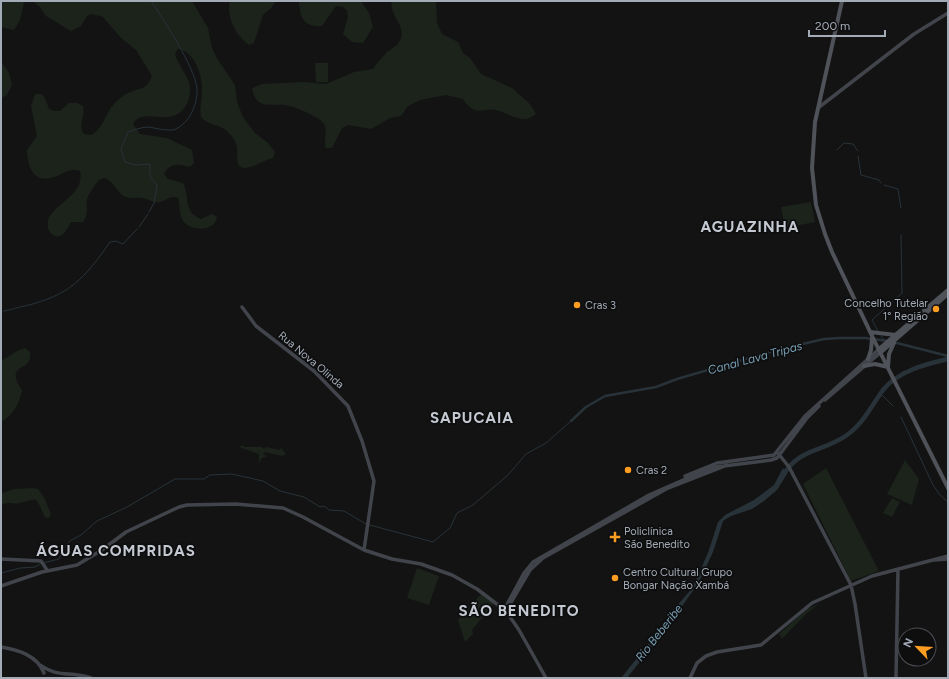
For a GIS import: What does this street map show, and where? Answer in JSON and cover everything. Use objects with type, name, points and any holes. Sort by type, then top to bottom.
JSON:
[{"type":"main road","points":[[842,1],[818,108],[812,157],[816,205],[830,246],[873,340],[948,488]]},
{"type":"main road","points":[[818,108],[914,34],[948,13]]},
{"type":"main road","points":[[505,611],[524,574],[533,562],[639,501],[686,476],[717,464],[771,457],[779,453],[805,416],[868,359],[889,345],[936,299],[948,290]]},
{"type":"main road","points":[[871,333],[895,338],[904,333],[908,326],[918,316],[948,294]]},
{"type":"main road","name":"Rua Nova Olinda","points":[[242,307],[256,326],[314,371],[348,406],[362,441],[374,481],[369,524],[364,550]]},
{"type":"main road","points":[[868,359],[873,340]]},
{"type":"main road","points":[[888,368],[889,345]]},
{"type":"main road","points":[[505,611],[530,570],[543,558],[661,492],[727,465],[771,460],[779,453],[807,418],[879,351]]},
{"type":"main road","points":[[864,366],[874,364],[888,368]]},
{"type":"main road","points":[[779,453],[789,467],[851,585],[866,678]]},
{"type":"main road","points":[[1,586],[47,570],[72,566],[86,561],[126,532],[187,505],[236,504],[283,508],[304,517],[364,550],[392,559],[421,564],[452,575],[477,589],[505,611],[519,630],[546,678]]},
{"type":"main road","points":[[690,678],[697,663],[706,656],[717,652],[761,645],[803,609],[851,585],[872,576],[948,557]]},
{"type":"main road","points":[[1,559],[44,564],[47,570]]},
{"type":"main road","points":[[896,678],[898,569]]},
{"type":"main road","points":[[1,647],[22,652],[49,672],[58,676],[80,675],[91,678]]},
{"type":"main road","points":[[40,665],[44,673]]},
{"type":"shaded area","points":[[1,1],[28,1],[24,3],[20,20],[14,30],[1,27]]},
{"type":"shaded area","points":[[32,1],[192,1],[208,28],[212,48],[218,60],[235,85],[237,102],[243,117],[254,132],[268,143],[275,152],[273,158],[250,167],[245,168],[239,166],[237,159],[237,147],[232,137],[221,127],[207,122],[201,117],[202,86],[197,66],[189,54],[178,49],[175,54],[190,85],[190,93],[187,104],[181,112],[174,116],[144,117],[138,119],[133,124],[140,134],[167,138],[192,150],[194,163],[190,167],[183,165],[172,166],[166,170],[164,174],[168,179],[183,183],[189,208],[195,216],[201,219],[212,214],[217,217],[215,222],[208,227],[198,229],[188,225],[182,220],[178,198],[170,197],[158,202],[142,198],[128,198],[123,196],[109,180],[105,178],[99,180],[89,194],[87,199],[87,214],[83,222],[71,222],[62,235],[52,235],[48,228],[48,220],[52,213],[77,188],[80,181],[80,171],[72,170],[55,177],[45,179],[39,178],[32,171],[28,161],[27,150],[37,136],[31,106],[35,94],[41,94],[45,98],[49,109],[54,111],[60,111],[69,103],[77,103],[83,106],[84,110],[81,127],[84,134],[91,135],[96,132],[109,110],[118,100],[126,94],[143,88],[148,84],[152,76],[136,50],[121,38],[103,17],[92,14],[87,16],[81,26],[71,31],[46,16],[39,6]]},
{"type":"shaded area","points":[[230,1],[276,1],[263,15],[254,43],[249,45],[244,41],[233,26],[229,13]]},
{"type":"shaded area","points":[[299,1],[361,1],[369,13],[373,27],[363,43],[352,42],[343,34],[348,17],[347,11],[343,7],[336,6],[322,26],[316,26],[307,23],[304,20],[300,12]]},
{"type":"shaded area","points":[[392,1],[436,1],[437,23],[442,34],[458,42],[463,53],[470,58],[481,74],[512,88],[530,104],[536,114],[526,119],[521,119],[496,110],[477,111],[470,107],[463,99],[446,95],[420,100],[408,106],[401,116],[390,118],[371,129],[348,125],[342,128],[332,148],[326,148],[326,133],[322,121],[306,112],[289,106],[269,105],[260,103],[257,100],[252,88],[262,84],[304,82],[326,84],[354,72],[373,69],[387,52],[398,44],[401,36],[402,31],[393,12]]},
{"type":"shaded area","points":[[1,61],[9,73],[12,85],[7,95],[2,98]]},
{"type":"shaded area","points":[[315,63],[328,63],[328,82],[316,82]]},
{"type":"shaded area","points":[[811,202],[815,222],[785,228],[781,207]]},
{"type":"shaded area","points":[[25,348],[30,352],[30,359],[17,371],[16,375],[17,381],[22,390],[20,400],[12,412],[1,422],[1,361]]},
{"type":"shaded area","points":[[243,445],[244,447],[262,447],[264,449],[266,447],[279,450],[281,448],[286,454],[282,456],[265,452],[263,454],[267,456],[262,458],[259,463],[259,454],[239,447]]},
{"type":"shaded area","points":[[905,460],[919,479],[912,505],[887,494]]},
{"type":"shaded area","points":[[826,468],[879,571],[851,581],[803,484]]},
{"type":"shaded area","points":[[14,489],[38,489],[44,497],[51,514],[49,518],[46,518],[43,514],[36,500],[29,500],[22,503],[6,503],[1,506],[2,493]]},
{"type":"shaded area","points":[[892,498],[900,502],[892,517],[883,513]]},
{"type":"shaded area","points":[[417,568],[439,576],[429,605],[407,598]]},
{"type":"shaded area","points":[[481,594],[494,604],[472,630],[473,634],[465,642],[458,620]]},
{"type":"shaded area","points":[[819,604],[806,614],[782,639],[779,634],[807,609]]},
{"type":"water","points":[[783,468],[787,474],[777,490],[752,509],[731,516],[723,521],[713,552],[699,582],[659,639],[655,636],[672,611],[690,591],[698,576],[709,550],[718,522],[725,515],[754,500],[774,485]]},
{"type":"waterway","points":[[149,212],[154,203],[157,185],[150,177],[150,164],[136,165],[125,162],[121,149],[128,132],[148,127],[173,130],[181,126],[192,112],[197,94],[195,79],[185,56],[151,1]]},
{"type":"waterway","points":[[837,150],[844,143],[853,144],[858,151]]},
{"type":"waterway","points":[[858,156],[861,175],[879,180],[881,183]]},
{"type":"waterway","points":[[884,185],[898,189],[901,208]]},
{"type":"waterway","points":[[139,227],[148,214]]},
{"type":"waterway","points":[[4,311],[41,302],[65,291],[84,276],[110,242],[116,241],[123,244],[137,229]]},
{"type":"waterway","points":[[878,331],[872,320],[902,293],[901,235]]},
{"type":"waterway","name":"Canal Lava Tripas","points":[[881,336],[884,340]]},
{"type":"waterway","name":"Canal Lava Tripas","points":[[571,421],[586,407],[605,396],[656,387],[677,379],[777,350],[824,339],[865,338],[888,341]]},
{"type":"waterway","name":"Canal Lava Tripas","points":[[893,342],[948,356]]},
{"type":"waterway","name":"Rio Beberibe","points":[[782,477],[796,460],[812,451],[830,445],[853,431],[863,420],[883,390],[896,378],[913,369],[948,359]]},
{"type":"waterway","points":[[881,394],[893,406]]},
{"type":"waterway","points":[[901,417],[933,485],[940,495],[948,502]]},
{"type":"waterway","points":[[43,563],[59,559],[65,546],[97,521],[127,507],[175,479],[204,479],[210,475],[232,474],[263,481],[280,491],[304,497],[320,507],[324,506],[329,510],[344,511],[366,524],[433,542],[450,528],[457,513],[473,505],[508,475],[526,454],[546,443],[571,421]]},
{"type":"waterway","points":[[1,573],[20,568],[35,567],[40,564]]},
{"type":"waterway","name":"Rio Beberibe","points":[[624,678],[660,633]]},
{"type":"place","name":"Cras 3","points":[[577,305]]},
{"type":"place","name":"Concelho Tutelar 1° Região","points":[[936,309]]},
{"type":"place","name":"Cras 2","points":[[628,470]]},
{"type":"place","name":"Policlínica São Benedito","points":[[615,537]]},
{"type":"place","name":"Centro Cultural Grupo Bongar Nação Xambá","points":[[615,578]]},
{"type":"district","name":"AGUAZINHA","points":[[750,227]]},
{"type":"district","name":"SAPUCAIA","points":[[472,418]]},
{"type":"district","name":"ÁGUAS COMPRIDAS","points":[[116,551]]},
{"type":"district","name":"SÃO BENEDITO","points":[[519,611]]}]
